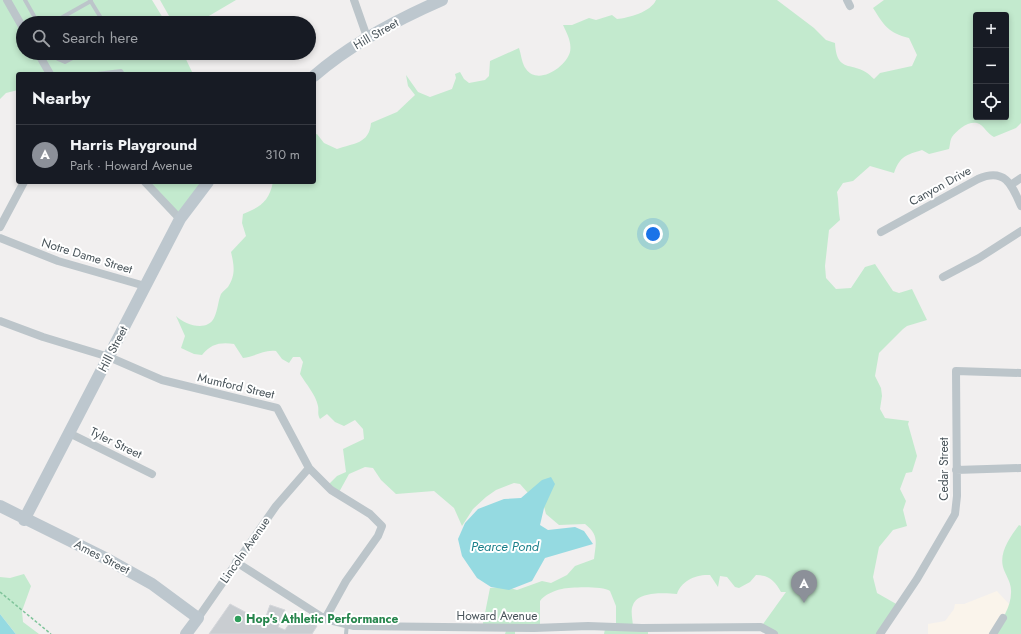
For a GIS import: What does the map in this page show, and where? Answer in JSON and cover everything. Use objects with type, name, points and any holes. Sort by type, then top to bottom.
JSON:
[{"type":"street","points":[[7,0],[16,16]]},
{"type":"street","points":[[354,0],[367,37]]},
{"type":"street","name":"Hill Street","points":[[316,74],[329,63],[367,37],[442,0]]},
{"type":"street","points":[[42,60],[49,72]]},
{"type":"street","name":"Canyon Drive","points":[[881,232],[985,176],[999,176],[1012,184]]},
{"type":"street","points":[[1021,178],[1012,184],[1021,206]]},
{"type":"street","points":[[0,227],[23,184]]},
{"type":"street","points":[[147,184],[180,219]]},
{"type":"street","name":"Hill Street","points":[[24,520],[180,219],[206,184]]},
{"type":"street","points":[[943,277],[979,258],[1021,231]]},
{"type":"street","name":"Notre Dame Street","points":[[0,238],[58,261],[145,286]]},
{"type":"street","name":"Mumford Street","points":[[0,321],[44,337],[109,357],[162,380],[277,408],[309,468],[331,490],[370,514],[382,526],[378,536],[346,581],[325,619]]},
{"type":"street","name":"Cedar Street","points":[[880,634],[917,579],[955,514],[957,496],[956,371],[1021,373]]},
{"type":"street","name":"Tyler Street","points":[[69,433],[152,474]]},
{"type":"street","name":"Lincoln Avenue","points":[[186,634],[276,506],[309,468]]},
{"type":"street","points":[[956,470],[1021,468]]},
{"type":"street","name":"Ames Street","points":[[0,506],[24,520],[107,559],[152,584],[198,618]]},
{"type":"street","name":"Howard Avenue","points":[[236,562],[325,619],[354,626],[437,630],[588,626],[642,628],[761,627],[770,633]]},
{"type":"street","points":[[993,634],[1003,618]]},
{"type":"lane","points":[[25,0],[34,16]]},
{"type":"lane","points":[[64,16],[90,1],[100,16]]},
{"type":"lane","points":[[346,634],[347,624]]},
{"type":"path","points":[[0,592],[50,634]]},
{"type":"shaded area","points":[[997,591],[1010,605],[993,634],[928,634],[928,624],[945,621],[954,609],[955,604],[964,604]]},
{"type":"green space","points":[[0,0],[152,0],[162,16],[16,16],[16,60],[186,60],[192,72],[16,72],[16,90],[6,93],[0,99]]},
{"type":"green space","points":[[160,0],[236,0],[209,16],[169,16]]},
{"type":"green space","points":[[656,0],[777,0],[814,28],[826,40],[835,43],[836,53],[839,60],[843,64],[860,69],[874,79],[880,73],[912,66],[917,55],[909,38],[896,34],[887,28],[873,8],[884,0],[1021,0],[1021,123],[1016,128],[994,137],[979,124],[970,123],[954,134],[951,138],[949,149],[929,154],[922,150],[908,155],[901,160],[894,173],[870,166],[853,181],[843,183],[837,192],[840,220],[829,230],[825,266],[826,278],[836,289],[851,288],[865,267],[875,264],[893,291],[899,293],[912,289],[927,320],[907,326],[879,353],[875,376],[881,388],[882,396],[880,409],[885,418],[909,421],[908,424],[917,456],[912,472],[906,473],[900,489],[906,501],[903,510],[907,526],[893,530],[879,547],[873,577],[877,593],[898,605],[879,634],[773,634],[761,627],[786,592],[781,592],[771,579],[761,575],[756,575],[750,582],[739,588],[735,587],[727,577],[720,576],[718,587],[710,575],[694,577],[682,585],[677,594],[652,594],[640,597],[636,600],[632,607],[633,627],[648,629],[648,634],[604,634],[605,629],[616,627],[616,606],[610,591],[601,588],[587,587],[559,590],[544,597],[540,601],[540,628],[515,630],[515,634],[505,634],[506,631],[482,628],[490,588],[506,587],[517,590],[542,581],[551,583],[567,575],[575,566],[594,559],[596,539],[593,532],[585,524],[559,525],[546,514],[541,496],[528,493],[520,484],[514,483],[496,490],[486,497],[473,509],[462,526],[454,508],[434,491],[396,494],[381,480],[373,468],[365,467],[349,474],[338,494],[326,487],[337,476],[346,472],[343,449],[364,439],[363,429],[355,420],[344,426],[335,422],[327,414],[320,419],[315,398],[300,374],[303,362],[300,357],[293,357],[289,363],[282,359],[276,351],[272,351],[243,358],[234,344],[229,343],[212,346],[202,355],[194,354],[181,348],[185,336],[176,316],[185,322],[196,326],[206,325],[211,322],[214,318],[221,294],[231,283],[233,266],[231,252],[246,236],[242,223],[243,214],[263,203],[269,194],[272,184],[316,184],[316,134],[324,143],[337,149],[360,142],[370,130],[371,123],[397,112],[415,95],[408,86],[406,75],[418,92],[430,97],[452,89],[456,78],[455,74],[460,72],[464,79],[469,83],[485,80],[489,76],[490,61],[519,48],[526,69],[531,74],[537,76],[544,75],[551,72],[563,63],[570,52],[570,41],[563,25],[572,25],[589,18],[596,20],[612,15],[617,19],[639,14]]},
{"type":"green space","points":[[147,184],[206,184],[180,219]]},
{"type":"green space","points":[[1019,525],[1021,526],[1021,634],[993,634],[1006,613],[1010,602],[1011,587],[1002,561],[1006,544]]},
{"type":"green space","points":[[24,574],[31,586],[22,611],[23,622],[39,634],[16,634],[0,614],[0,577],[10,578]]},
{"type":"water","name":"Pearce Pond","points":[[551,477],[555,484],[544,508],[540,525],[548,530],[575,527],[584,531],[593,544],[545,558],[532,581],[509,590],[491,587],[477,578],[462,556],[458,539],[465,523],[478,509],[504,499],[521,498],[542,480]]},
{"type":"water","points":[[0,614],[15,633],[16,634],[0,634]]},
{"type":"building","name":"Hop's Athletic Performance","points":[[230,604],[264,622],[270,605],[285,610],[278,627],[285,630],[289,624],[292,626],[300,616],[317,626],[312,634],[209,634]]},
{"type":"place","name":"Harris Playground","points":[[804,603]]},
{"type":"place","name":"Hop's Athletic Performance","points":[[238,619]]}]
